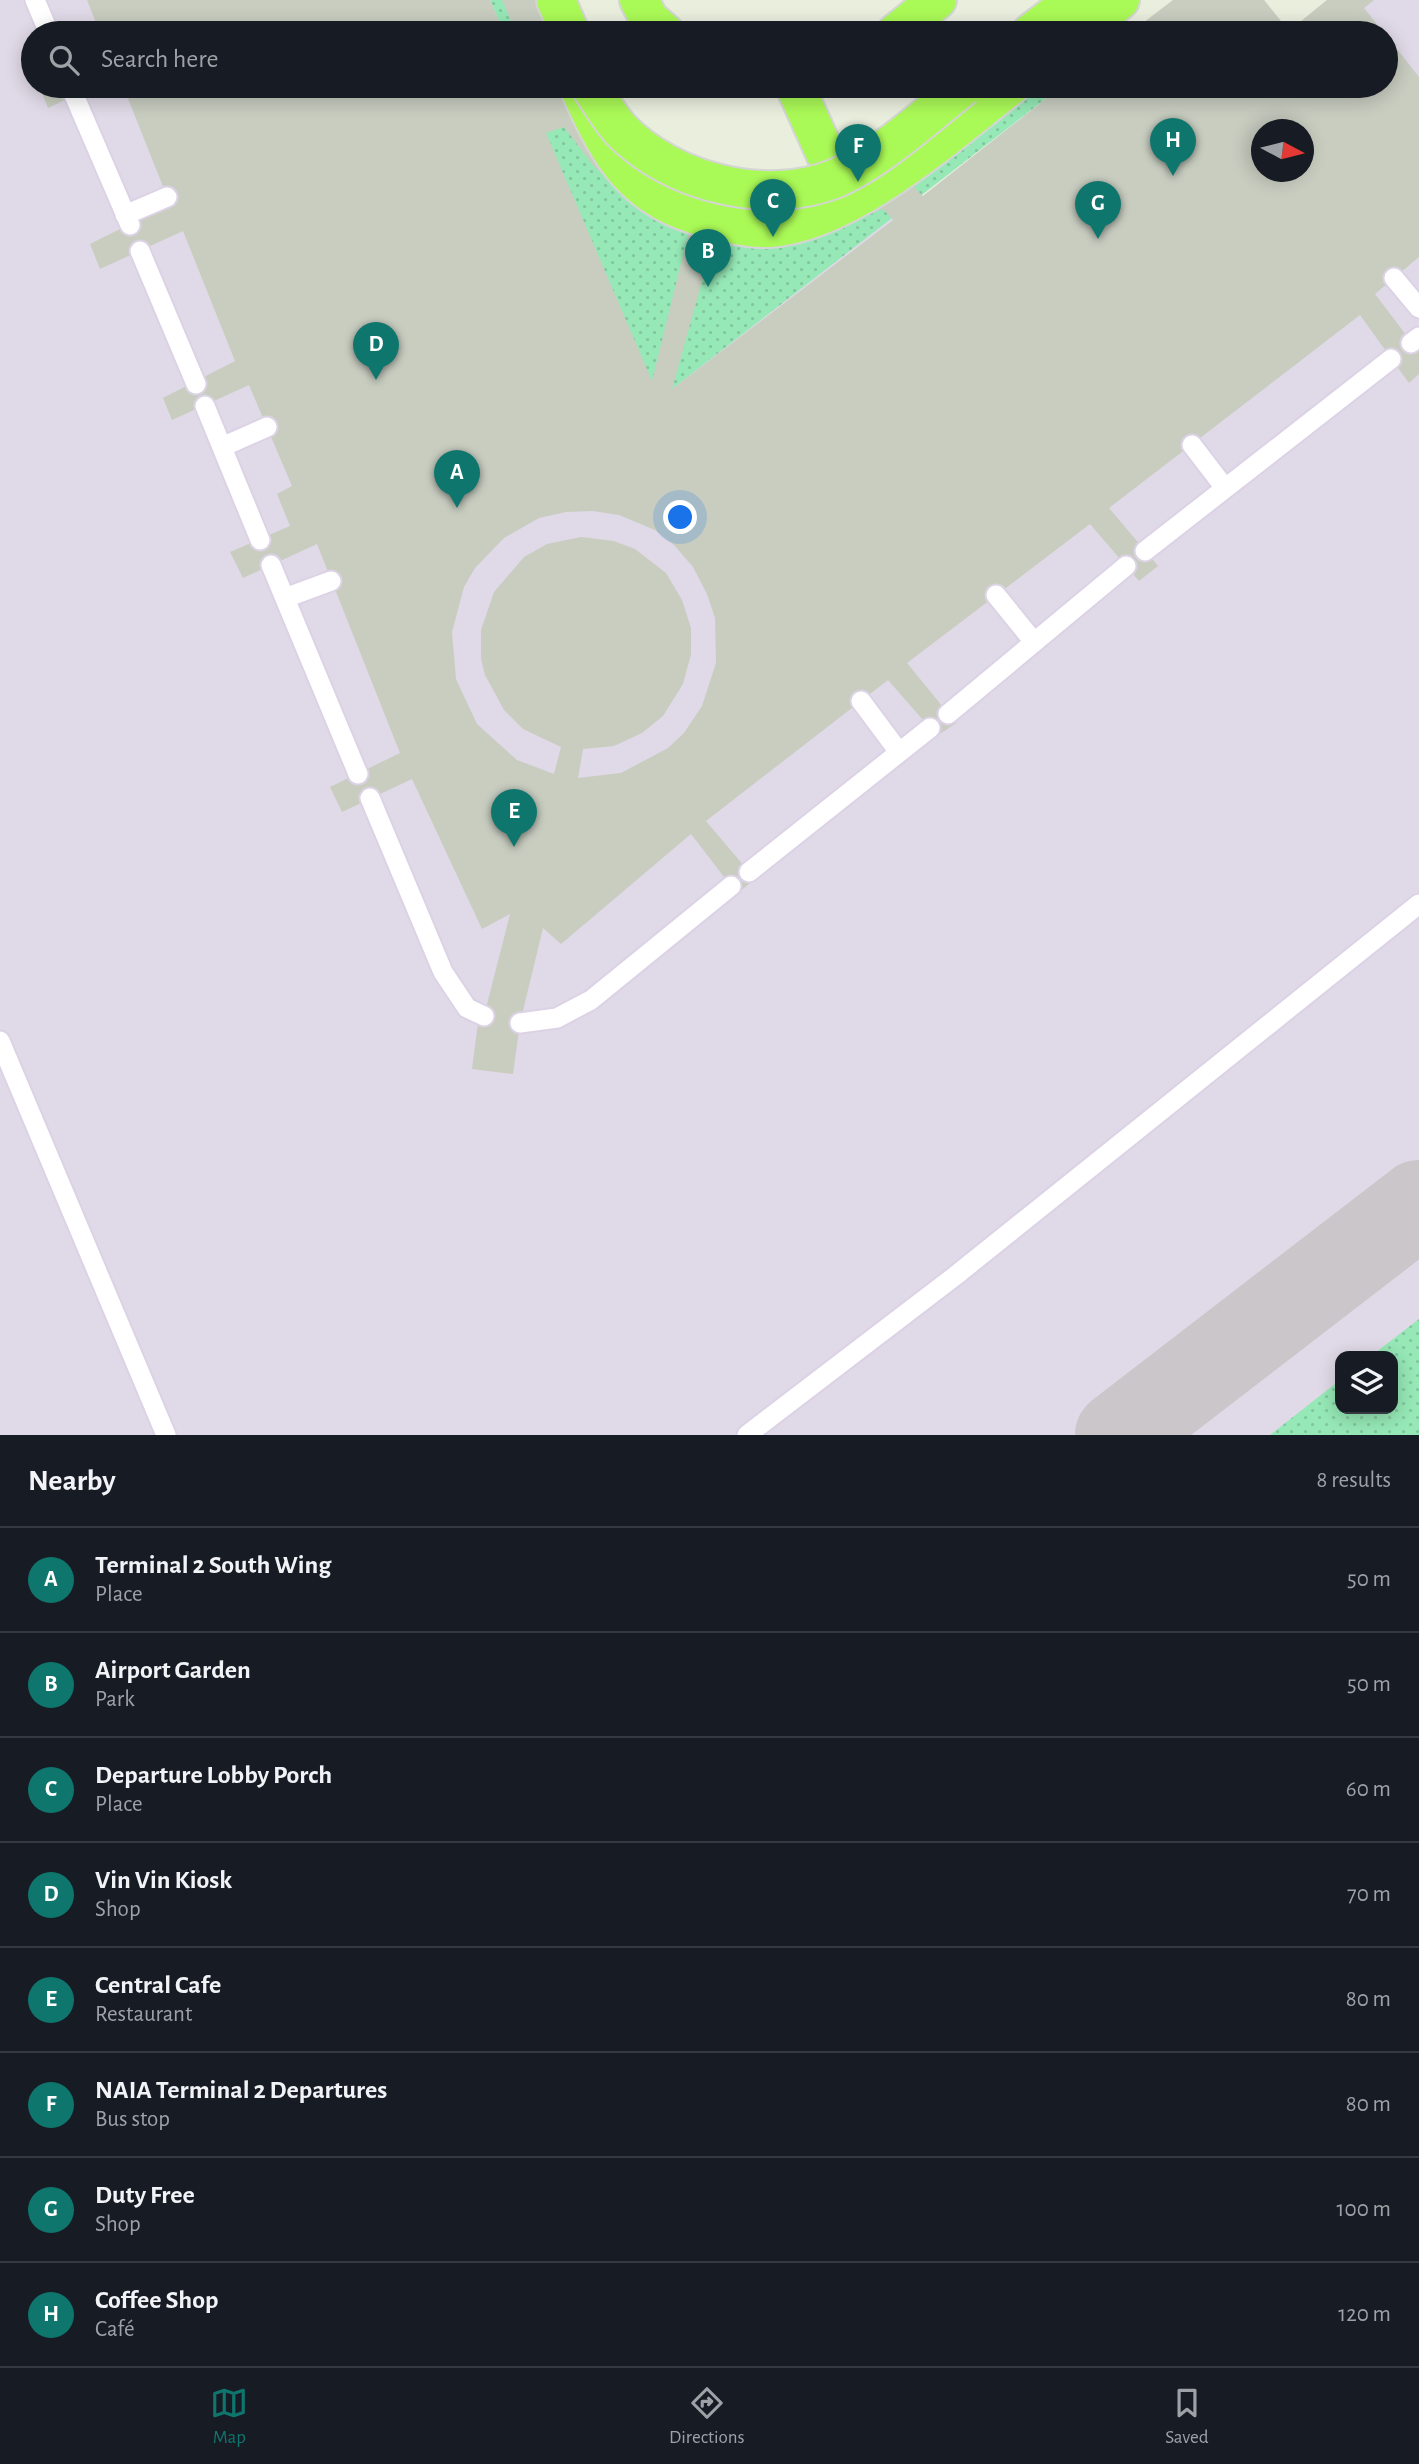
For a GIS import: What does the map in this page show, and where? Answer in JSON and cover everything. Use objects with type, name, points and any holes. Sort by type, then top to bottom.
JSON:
[{"type":"main road","points":[[545,0],[553,21]]},
{"type":"main road","points":[[556,0],[564,21]]},
{"type":"main road","points":[[639,0],[651,21]]},
{"type":"main road","points":[[911,21],[937,0]]},
{"type":"main road","points":[[1047,21],[1074,0]]},
{"type":"main road","points":[[1093,21],[1120,0]]},
{"type":"main road","points":[[584,98],[603,139],[621,167],[654,198],[686,214],[730,224],[769,228],[805,220],[862,196],[994,98]]},
{"type":"main road","points":[[599,98],[621,129],[655,157],[695,177],[739,187],[791,189],[834,179],[885,148],[949,98]]},
{"type":"main road","points":[[800,98],[847,202]]},
{"type":"lane","points":[[35,0],[44,21]]},
{"type":"lane","points":[[75,98],[127,220],[167,197]]},
{"type":"lane","points":[[140,251],[196,384]]},
{"type":"lane","points":[[1394,278],[1419,308]]},
{"type":"lane","points":[[1145,551],[1391,359]]},
{"type":"lane","points":[[205,406],[260,540]]},
{"type":"lane","points":[[222,447],[267,428]]},
{"type":"lane","points":[[1192,445],[1225,488]]},
{"type":"lane","points":[[271,565],[358,774]]},
{"type":"lane","points":[[948,714],[1126,566]]},
{"type":"lane","points":[[285,598],[331,581]]},
{"type":"lane","points":[[996,595],[1034,642]]},
{"type":"lane","points":[[861,701],[899,752]]},
{"type":"lane","points":[[749,872],[930,728]]},
{"type":"lane","points":[[370,799],[443,972],[467,1008],[484,1016]]},
{"type":"lane","points":[[520,1023],[557,1018],[591,1000],[731,886]]},
{"type":"lane","points":[[747,1435],[955,1276],[1289,1005],[1419,904]]},
{"type":"lane","points":[[0,1041],[33,1113],[166,1435]]},
{"type":"shaded area","points":[[0,0],[490,0],[499,21],[21,21],[21,98],[531,98],[638,355],[923,196],[1047,98],[1398,98],[1398,21],[1301,21],[1327,0],[1419,0],[1419,1435],[0,1435]]},
{"type":"shaded area","points":[[1173,0],[1264,0],[1281,21],[1146,21]]},
{"type":"green space","points":[[490,0],[550,0],[559,21],[499,21]]},
{"type":"green space","points":[[531,98],[594,98],[606,116],[783,196],[959,98],[1047,98],[672,389],[652,381],[638,355]]},
{"type":"green space","points":[[1419,1319],[1419,1435],[1270,1435],[1335,1384],[1335,1414],[1398,1414],[1398,1351],[1377,1351]]},
{"type":"building","points":[[87,0],[490,0],[499,21],[95,21]]},
{"type":"building","points":[[502,0],[550,0],[559,21],[511,21]]},
{"type":"building","points":[[1173,0],[1264,0],[1281,21],[1146,21]]},
{"type":"building","points":[[1327,0],[1374,0],[1364,8],[1374,21],[1301,21]]},
{"type":"building","points":[[1398,50],[1419,77],[1419,257],[1375,294],[1419,352],[1419,374],[1409,383],[1360,315],[1109,508],[1158,566],[1139,581],[1090,524],[907,663],[956,723],[937,736],[888,680],[706,821],[755,879],[738,893],[691,834],[561,944],[543,928],[520,1023],[513,1074],[472,1069],[479,1015],[484,1016],[510,914],[482,929],[412,779],[342,812],[330,787],[400,753],[317,544],[243,578],[230,552],[290,526],[277,494],[292,486],[249,385],[172,420],[163,398],[235,361],[183,231],[100,269],[90,244],[170,204],[128,98],[594,98],[606,116],[783,196],[959,98],[1028,98],[914,187],[923,196],[1047,98],[1398,98]],"holes":[[[564,127],[593,165],[616,188],[690,227],[652,381],[546,133]],[[883,209],[893,220],[672,389],[715,235],[850,222]],[[593,511],[619,515],[655,530],[674,545],[693,567],[707,594],[715,618],[716,663],[702,706],[684,733],[668,748],[621,773],[578,778],[583,749],[614,746],[642,733],[663,716],[683,684],[691,654],[691,628],[682,600],[666,573],[635,549],[614,541],[581,537],[547,544],[524,557],[494,592],[481,630],[481,659],[485,675],[504,710],[523,729],[561,747],[554,774],[517,760],[477,724],[456,679],[452,632],[464,587],[475,568],[504,538],[539,518],[566,512]]]},
{"type":"building","points":[[44,98],[69,98],[48,108]]},
{"type":"taxiway","points":[[1119,1435],[1419,1204]]},
{"type":"place","name":"Coffee Shop","points":[[1173,176]]},
{"type":"place","name":"NAIA Terminal 2 Departures","points":[[858,182]]},
{"type":"place","name":"Departure Lobby Porch","points":[[773,237]]},
{"type":"place","name":"Duty Free","points":[[1098,239]]},
{"type":"place","name":"Airport Garden","points":[[708,287]]},
{"type":"place","name":"Vin Vin Kiosk","points":[[376,380]]},
{"type":"place","name":"Terminal 2 South Wing","points":[[457,508]]},
{"type":"place","name":"Central Cafe","points":[[514,847]]}]
